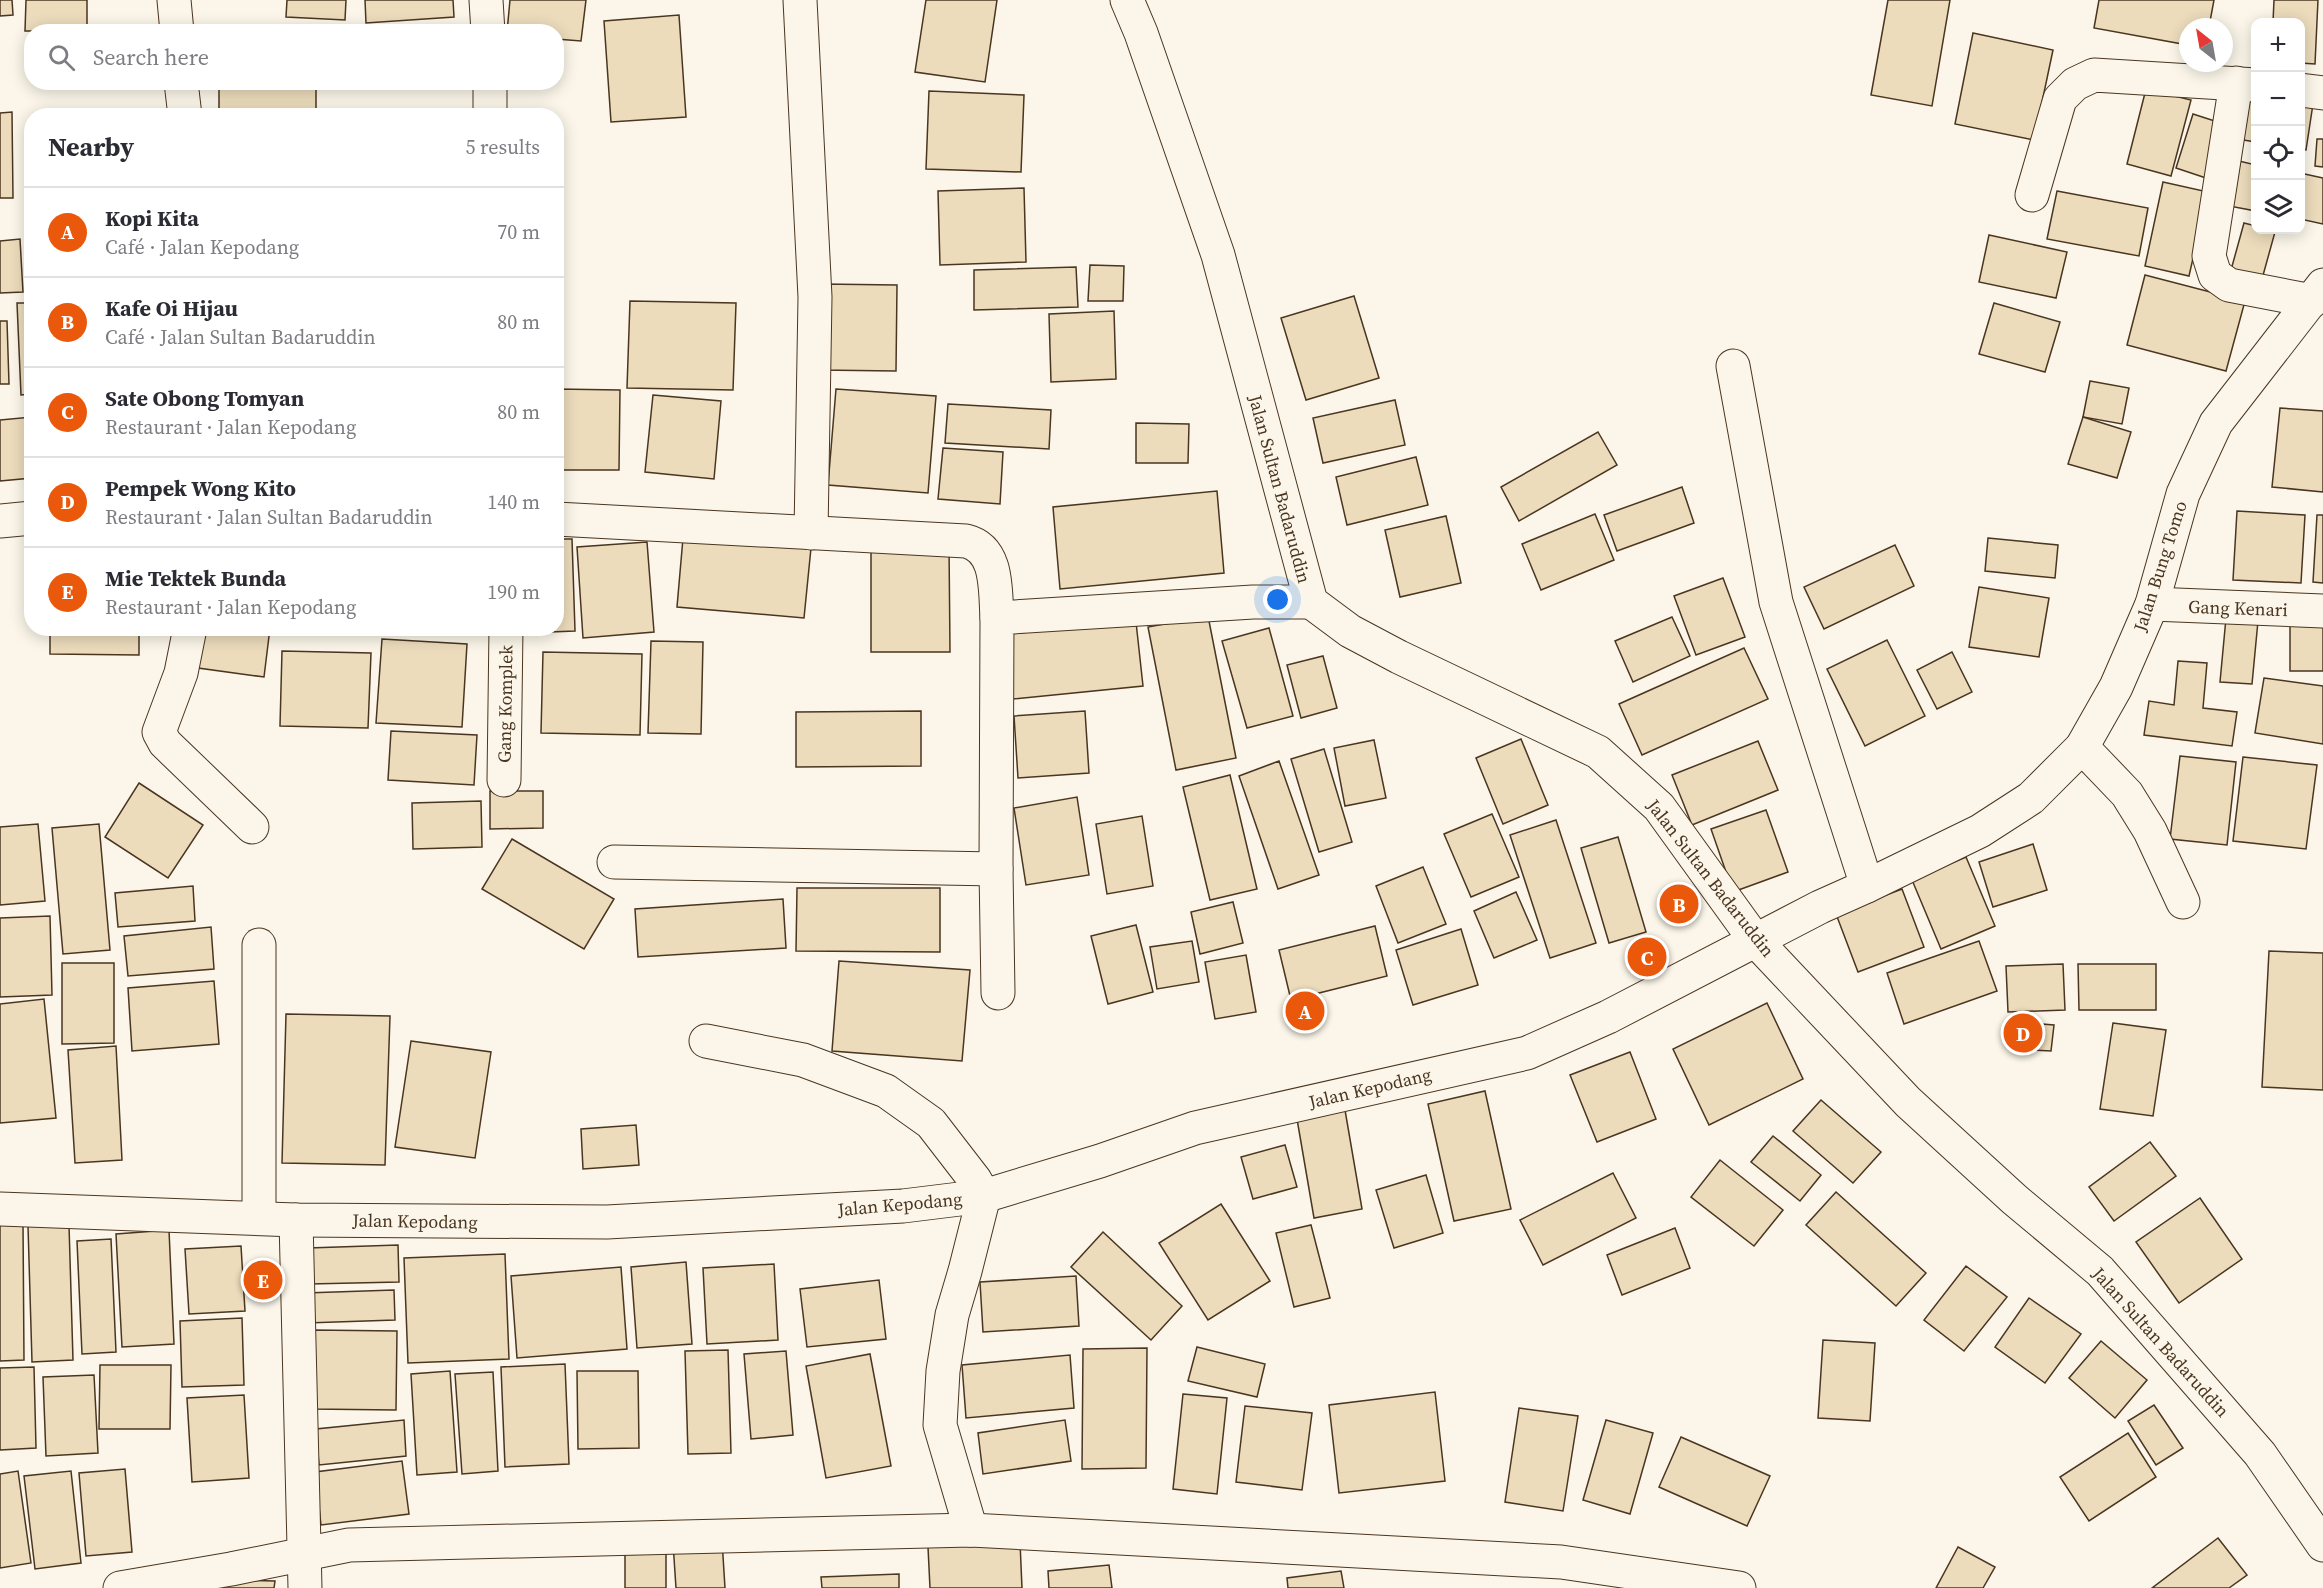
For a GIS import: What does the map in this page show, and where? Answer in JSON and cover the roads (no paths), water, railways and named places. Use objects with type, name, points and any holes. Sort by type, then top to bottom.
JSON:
[{"type":"street","points":[[174,0],[176,24]]},
{"type":"street","points":[[486,0],[488,24]]},
{"type":"street","points":[[800,0],[815,297],[812,533]]},
{"type":"street","name":"Jalan Sultan Badaruddin","points":[[1127,0],[1141,33],[1218,255],[1311,602],[1350,631],[1398,657],[1598,752],[1659,807],[1755,940],[1908,1102],[2014,1199],[2100,1271],[2260,1454],[2317,1528]]},
{"type":"street","points":[[2032,195],[2060,99],[2075,84],[2094,75],[2246,84],[2209,256],[2215,275],[2229,285],[2318,293]]},
{"type":"street","points":[[182,90],[184,108]]},
{"type":"street","points":[[490,90],[490,108]]},
{"type":"street","points":[[2305,91],[2323,93]]},
{"type":"street","name":"Jalan Bung Tomo","points":[[1755,940],[1980,831],[2031,798],[2082,747],[2116,687],[2152,604],[2183,494],[2216,423],[2318,293]]},
{"type":"street","points":[[1733,366],[1776,602],[1867,886]]},
{"type":"street","points":[[0,521],[24,519]]},
{"type":"street","points":[[564,519],[975,543],[993,565],[997,618],[996,870],[999,993]]},
{"type":"street","points":[[997,618],[1253,602],[1311,602]]},
{"type":"street","name":"Gang Kenari","points":[[2152,604],[2323,612]]},
{"type":"street","points":[[188,636],[181,673],[159,732],[165,743],[252,827]]},
{"type":"street","name":"Gang Komplek","points":[[504,780],[506,636]]},
{"type":"street","points":[[2082,747],[2127,794],[2150,831],[2183,902]]},
{"type":"street","points":[[614,862],[996,870]]},
{"type":"street","name":"Jalan Kepodang","points":[[0,1209],[296,1220],[608,1222],[903,1206],[984,1196],[1100,1161],[1195,1128],[1527,1053],[1608,1017],[1755,940]]},
{"type":"street","points":[[259,945],[259,1217]]},
{"type":"street","points":[[706,1041],[803,1060],[886,1091],[932,1123],[975,1180],[984,1196],[952,1315],[943,1371],[940,1425],[971,1530]]},
{"type":"street","points":[[296,1220],[305,1588]]},
{"type":"street","points":[[120,1588],[350,1545],[971,1530],[1561,1562],[1739,1588]]},
{"type":"place","name":"Kafe Oi Hijau","points":[[1679,904]]},
{"type":"place","name":"Sate Obong Tomyan","points":[[1647,957]]},
{"type":"place","name":"Kopi Kita","points":[[1305,1011]]},
{"type":"place","name":"Pempek Wong Kito","points":[[2023,1033]]},
{"type":"place","name":"Mie Tektek Bunda","points":[[263,1280]]}]
